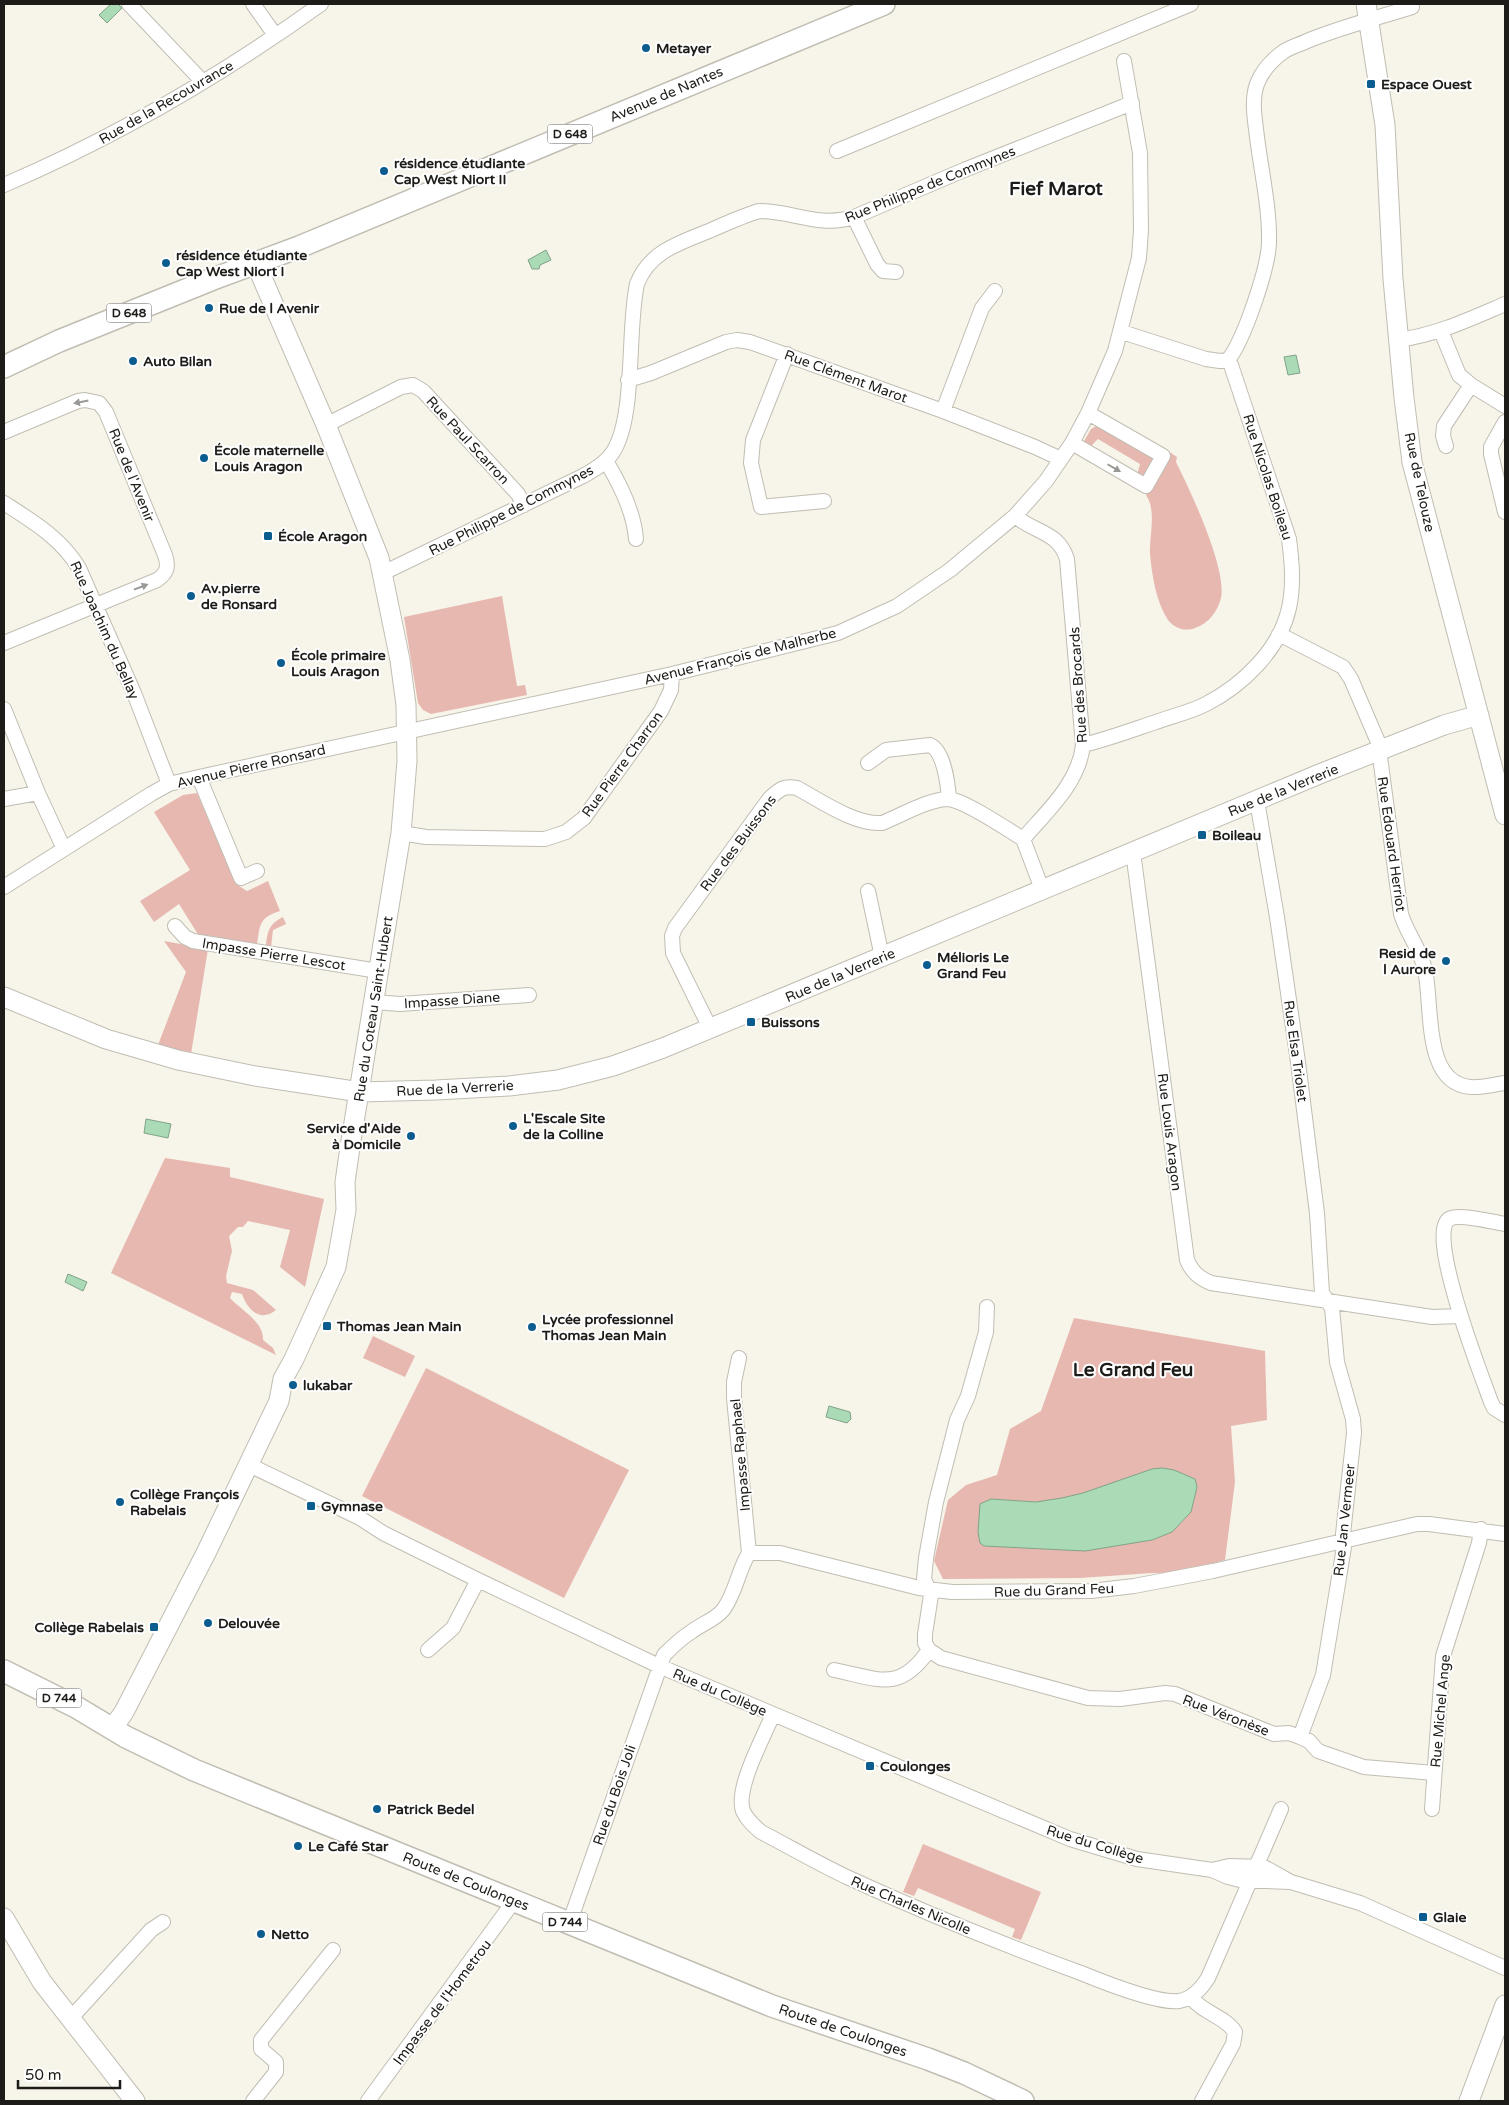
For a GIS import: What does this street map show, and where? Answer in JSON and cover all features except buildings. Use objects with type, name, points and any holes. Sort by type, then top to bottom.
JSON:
[{"type":"main road","name":"Avenue de Nantes","points":[[4,367],[59,341],[205,282],[256,264],[884,4]]},
{"type":"main road","name":"Route de Coulonges","points":[[4,1671],[91,1714],[112,1728],[194,1770],[772,2006],[964,2073],[1023,2101]]},
{"type":"street","points":[[130,4],[203,82]]},
{"type":"street","points":[[253,4],[275,36]]},
{"type":"street","name":"Rue de la Recouvrance","points":[[4,186],[114,134],[203,82],[321,4]]},
{"type":"street","points":[[837,151],[1191,4]]},
{"type":"street","points":[[1122,332],[1206,359],[1228,360],[1239,342],[1256,297],[1268,257],[1267,214],[1254,107],[1254,96],[1260,77],[1273,60],[1285,51],[1370,14],[1412,7]]},
{"type":"street","name":"Rue de Telouze","points":[[1370,14],[1385,93],[1383,111],[1398,340],[1412,462],[1505,815]]},
{"type":"street","name":"Avenue François de Malherbe","points":[[407,731],[672,674],[838,633],[897,606],[950,570],[1015,516],[1046,481],[1072,443],[1106,375],[1122,332],[1139,258],[1141,230],[1140,152],[1124,61]]},
{"type":"street","name":"Rue Philippe de Commynes","points":[[383,573],[583,476],[606,461],[614,451],[624,426],[637,284],[641,273],[662,252],[679,243],[759,211],[770,211],[820,221],[842,220],[854,217],[964,170],[1132,103]]},
{"type":"street","points":[[854,217],[877,264],[884,272],[896,272]]},
{"type":"street","name":"Rue du Coteau Saint-Hubert","points":[[112,1728],[124,1712],[206,1553],[279,1401],[283,1379],[336,1267],[346,1210],[346,1173],[401,833],[407,762],[406,705],[400,660],[383,573],[364,517],[256,264]]},
{"type":"street","points":[[943,411],[982,308],[995,291]]},
{"type":"street","points":[[1398,340],[1420,337],[1441,331],[1505,304]]},
{"type":"street","points":[[1441,331],[1457,371],[1463,379],[1505,406]]},
{"type":"street","name":"Rue Clément Marot","points":[[628,380],[651,373],[712,347],[737,340],[750,342],[943,411],[1061,459]]},
{"type":"street","points":[[786,354],[752,440],[751,463],[761,507],[824,501]]},
{"type":"street","name":"Rue Nicolas Boileau","points":[[1083,745],[1102,741],[1205,704],[1238,683],[1252,670],[1279,634],[1289,609],[1292,562],[1289,539],[1228,360]]},
{"type":"street","name":"Rue Paul Scarron","points":[[326,425],[407,385],[418,387],[455,424],[518,494],[524,505]]},
{"type":"street","points":[[1446,446],[1443,436],[1444,426],[1471,385]]},
{"type":"street","name":"Rue de l'Avenir","points":[[4,432],[78,401],[85,400],[99,403],[106,412],[165,555],[167,567],[163,576],[157,580],[96,604]]},
{"type":"street","points":[[1072,443],[1146,486],[1163,456],[1088,413]]},
{"type":"street","points":[[1505,422],[1492,446],[1491,454],[1505,512]]},
{"type":"street","points":[[606,461],[616,477],[635,524],[636,539]]},
{"type":"street","name":"Rue Joachim du Bellay","points":[[4,503],[49,533],[71,554],[96,604],[134,693],[169,784]]},
{"type":"street","name":"Rue des Brocards","points":[[1015,516],[1053,537],[1064,551],[1067,560],[1083,745],[1082,759],[1068,785],[1023,839]]},
{"type":"street","points":[[4,643],[96,604]]},
{"type":"street","name":"Rue Edouard Herriot","points":[[1279,634],[1338,664],[1348,672],[1376,738],[1401,914],[1426,971],[1435,1051],[1439,1064],[1446,1076],[1458,1084],[1472,1088],[1505,1083]]},
{"type":"street","name":"Rue Pierre Charron","points":[[401,833],[426,837],[545,839],[566,832],[584,818],[661,711],[672,690],[672,674]]},
{"type":"street","points":[[4,708],[38,793],[64,849]]},
{"type":"street","name":"Rue de la Verrerie","points":[[4,997],[106,1039],[178,1060],[255,1076],[360,1092],[428,1091],[509,1086],[558,1080],[638,1058],[1322,773],[1444,725],[1479,715]]},
{"type":"street","name":"Avenue Pierre Ronsard","points":[[4,887],[169,784],[407,731]]},
{"type":"street","points":[[868,763],[886,750],[930,745],[934,747],[940,755],[949,799],[963,804],[1023,839],[1042,889]]},
{"type":"street","points":[[198,777],[241,878],[257,870]]},
{"type":"street","name":"Rue des Buissons","points":[[710,1028],[673,953],[672,936],[675,928],[774,794],[789,786],[797,788],[858,820],[873,824],[882,823],[935,802],[949,799]]},
{"type":"street","points":[[4,799],[38,793]]},
{"type":"street","name":"Rue Elsa Triolet","points":[[1257,801],[1278,917],[1298,1062],[1317,1213],[1322,1293],[1328,1301]]},
{"type":"street","name":"Rue Louis Aragon","points":[[1133,852],[1187,1260],[1196,1274],[1211,1283],[1432,1317],[1461,1316]]},
{"type":"street","points":[[868,891],[882,957]]},
{"type":"street","name":"Impasse Pierre Lescot","points":[[175,926],[185,937],[193,941],[378,971]]},
{"type":"street","name":"Impasse Diane","points":[[374,1002],[400,1004],[530,995]]},
{"type":"street","points":[[1505,1224],[1455,1217],[1450,1218],[1443,1225],[1446,1266],[1461,1316],[1491,1402],[1494,1408],[1505,1415]]},
{"type":"street","name":"Rue Jan Vermeer","points":[[1300,1737],[1323,1675],[1344,1547],[1346,1493],[1354,1433],[1353,1419],[1338,1362],[1332,1308],[1328,1301]]},
{"type":"street","points":[[834,1670],[885,1680],[895,1679],[915,1668],[929,1650],[925,1634],[932,1595],[924,1580],[936,1502],[957,1420],[968,1396],[986,1332],[987,1307]]},
{"type":"street","name":"Impasse Raphael","points":[[739,1358],[734,1382],[734,1398],[749,1553]]},
{"type":"street","name":"Rue du Collège","points":[[248,1464],[360,1518],[383,1533],[478,1580],[659,1666],[1070,1839],[1137,1859],[1212,1870],[1228,1877],[1291,1882]]},
{"type":"street","name":"Rue du Grand Feu","points":[[749,1553],[780,1553],[849,1571],[929,1589],[952,1592],[1091,1591],[1134,1586],[1213,1571],[1416,1524],[1481,1529],[1505,1534]]},
{"type":"street","name":"Rue Michel Ange","points":[[1432,1809],[1443,1656],[1479,1542],[1481,1529]]},
{"type":"street","points":[[659,1666],[664,1656],[674,1645],[723,1610],[735,1585],[741,1566],[749,1553]]},
{"type":"street","points":[[428,1650],[453,1628],[478,1580]]},
{"type":"street","name":"Rue Véronèse","points":[[929,1650],[941,1658],[1088,1698],[1120,1699],[1165,1693],[1175,1694],[1274,1734],[1289,1733],[1300,1737],[1309,1741],[1318,1751],[1354,1764],[1372,1768],[1434,1773]]},
{"type":"street","name":"Rue du Bois Joli","points":[[569,1924],[659,1666]]},
{"type":"street","name":"Rue Charles Nicolle","points":[[773,1714],[743,1786],[743,1811],[750,1822],[761,1832],[848,1877],[1008,1946],[1118,1987],[1166,2001],[1180,2001],[1191,1997]]},
{"type":"street","points":[[1202,2101],[1233,2044],[1235,2032],[1230,2024],[1205,2011],[1191,1997],[1200,1990],[1208,1978],[1281,1809]]},
{"type":"street","name":"Rue du Collège","points":[[1212,1870],[1229,1866],[1256,1866],[1271,1870],[1291,1882],[1360,1903],[1505,1968]]},
{"type":"street","name":"Impasse de l'Hometrou","points":[[368,2101],[514,1901]]},
{"type":"street","points":[[4,1918],[32,1968],[135,2101]]},
{"type":"street","points":[[71,2018],[151,1930],[163,1922]]},
{"type":"street","points":[[253,2101],[276,2072],[276,2062],[260,2049],[261,2040],[333,1950]]},
{"type":"street","points":[[1469,2101],[1505,2004]]},
{"type":"shaded area","points":[[111,4],[118,4],[122,8],[107,23],[99,15]]},
{"type":"shaded area","points":[[546,250],[551,260],[540,265],[539,269],[532,269],[528,260]]},
{"type":"shaded area","points":[[1296,355],[1300,373],[1288,375],[1284,357]]},
{"type":"shaded area","points":[[1098,425],[1154,456],[1155,460],[1145,479],[1137,475],[1140,464],[1098,439],[1091,446],[1083,443],[1091,429]]},
{"type":"shaded area","points":[[1168,451],[1177,457],[1176,462],[1206,529],[1213,549],[1221,585],[1220,603],[1215,612],[1200,626],[1187,630],[1173,625],[1164,613],[1153,579],[1150,554],[1152,516],[1146,495]]},
{"type":"shaded area","points":[[502,596],[517,686],[525,685],[527,695],[431,714],[423,710],[418,703],[404,617]]},
{"type":"shaded area","points":[[197,793],[236,884],[247,891],[268,881],[280,911],[264,919],[260,927],[257,945],[199,936],[179,904],[154,922],[140,901],[190,870],[154,812],[183,795]]},
{"type":"shaded area","points":[[283,917],[286,924],[273,930],[271,947],[266,947],[270,929]]},
{"type":"shaded area","points":[[164,941],[208,949],[191,1054],[158,1045],[186,972]]},
{"type":"shaded area","points":[[146,1119],[171,1124],[168,1138],[144,1133]]},
{"type":"shaded area","points":[[165,1158],[230,1168],[230,1177],[324,1199],[305,1287],[280,1267],[290,1230],[248,1221],[243,1227],[238,1227],[229,1236],[232,1251],[226,1276],[227,1283],[253,1290],[276,1310],[270,1314],[260,1315],[247,1305],[242,1294],[232,1292],[230,1298],[256,1322],[260,1328],[263,1340],[273,1348],[276,1355],[111,1273]]},
{"type":"shaded area","points":[[68,1274],[87,1282],[83,1291],[65,1282]]},
{"type":"shaded area","points":[[1074,1318],[1265,1351],[1267,1420],[1231,1426],[1235,1482],[1225,1560],[1176,1573],[1080,1578],[943,1579],[934,1561],[948,1500],[966,1485],[997,1475],[1010,1429],[1041,1411]],"holes":[[[1152,1469],[1174,1470],[1195,1479],[1197,1487],[1191,1512],[1172,1532],[1152,1540],[1085,1551],[985,1546],[980,1504],[992,1499],[1036,1502],[1062,1498],[1083,1493]]]},
{"type":"shaded area","points":[[373,1336],[415,1356],[405,1377],[363,1358]]},
{"type":"shaded area","points":[[426,1368],[629,1470],[564,1598],[362,1496]]},
{"type":"shaded area","points":[[829,1406],[850,1412],[851,1419],[847,1423],[826,1417]]},
{"type":"shaded area","points":[[1152,1469],[1174,1470],[1195,1479],[1197,1487],[1191,1512],[1172,1532],[1152,1540],[1085,1551],[984,1546],[980,1543],[978,1532],[980,1504],[991,1499],[1036,1502],[1062,1498],[1083,1493]]},
{"type":"shaded area","points":[[923,1844],[1041,1892],[1021,1940],[1012,1937],[1015,1929],[918,1888],[914,1896],[903,1892]]},
{"type":"place","name":"Metayer","points":[[646,48]]},
{"type":"place","name":"Espace Ouest","points":[[1371,84]]},
{"type":"place","name":"résidence étudiante Cap West Niort II","points":[[384,171]]},
{"type":"place","name":"résidence étudiante Cap West Niort I","points":[[166,263]]},
{"type":"place","name":"Rue de l Avenir","points":[[209,308]]},
{"type":"place","name":"Auto Bilan","points":[[133,361]]},
{"type":"place","name":"École maternelle Louis Aragon","points":[[204,458]]},
{"type":"place","name":"École Aragon","points":[[268,536]]},
{"type":"place","name":"Av.pierre de Ronsard","points":[[191,596]]},
{"type":"place","name":"École primaire Louis Aragon","points":[[281,663]]},
{"type":"place","name":"Boileau","points":[[1202,835]]},
{"type":"place","name":"Resid de l Aurore","points":[[1446,961]]},
{"type":"place","name":"Mélioris Le Grand Feu","points":[[927,965]]},
{"type":"place","name":"Buissons","points":[[751,1022]]},
{"type":"place","name":"L'Escale Site de la Colline","points":[[513,1126]]},
{"type":"place","name":"Service d'Aide à Domicile","points":[[411,1136]]},
{"type":"place","name":"Thomas Jean Main","points":[[327,1326]]},
{"type":"place","name":"Lycée professionnel Thomas Jean Main","points":[[532,1327]]},
{"type":"place","name":"lukabar","points":[[293,1385]]},
{"type":"place","name":"Collège François Rabelais","points":[[120,1502]]},
{"type":"place","name":"Gymnase","points":[[311,1506]]},
{"type":"place","name":"Delouvée","points":[[208,1623]]},
{"type":"place","name":"Collège Rabelais","points":[[154,1627]]},
{"type":"place","name":"Coulonges","points":[[870,1766]]},
{"type":"place","name":"Patrick Bedel","points":[[377,1809]]},
{"type":"place","name":"Le Café Star","points":[[298,1846]]},
{"type":"place","name":"Glaie","points":[[1423,1917]]},
{"type":"place","name":"Netto","points":[[261,1934]]},
{"type":"district","name":"Fief Marot","points":[[1056,188]]},
{"type":"district","name":"Le Grand Feu","points":[[1133,1369]]}]
